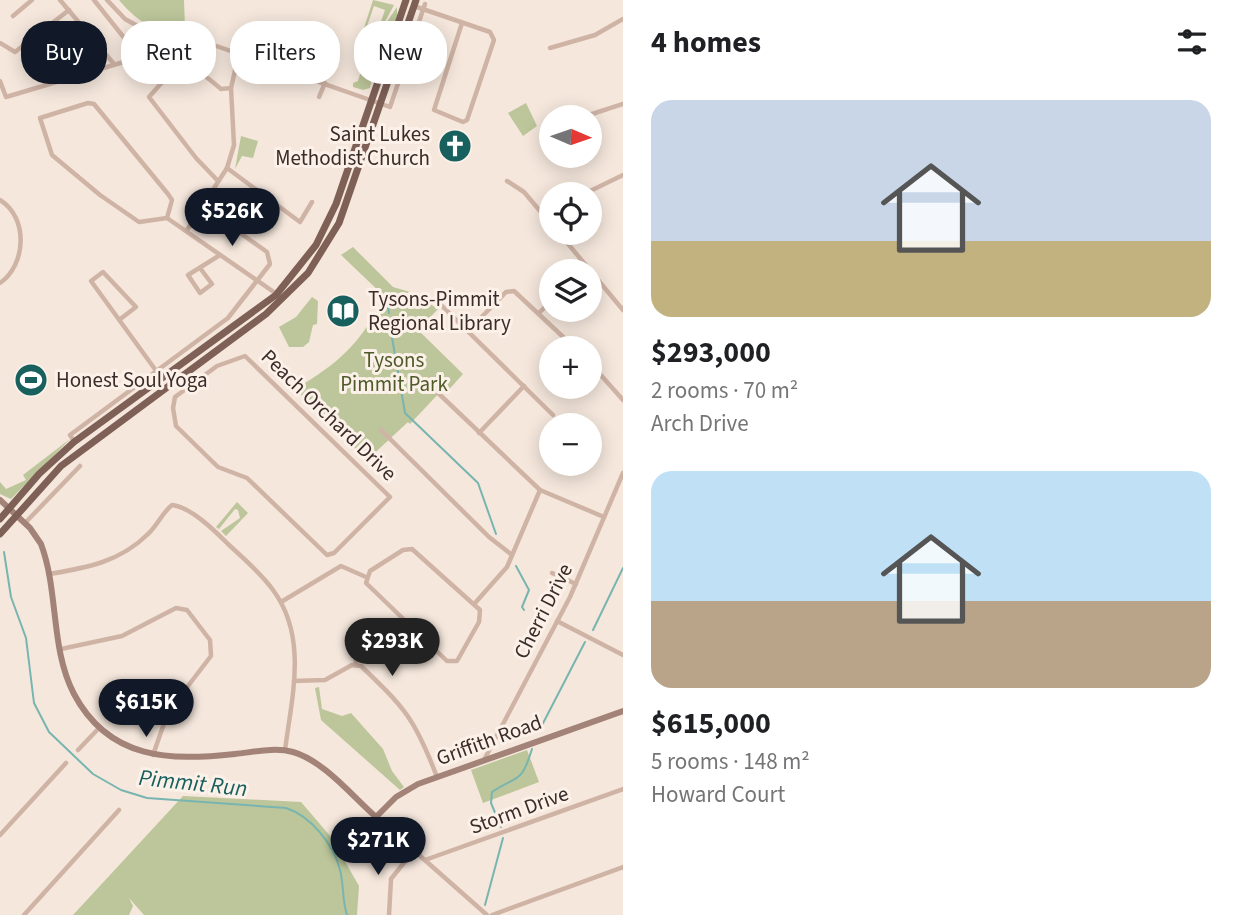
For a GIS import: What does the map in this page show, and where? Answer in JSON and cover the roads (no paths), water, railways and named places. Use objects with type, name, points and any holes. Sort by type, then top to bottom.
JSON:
[{"type":"main road","points":[[0,534],[45,482],[81,450],[284,299],[308,273],[339,223],[406,0]]},
{"type":"main road","points":[[0,519],[75,442],[276,295],[301,268],[325,230],[414,3]]},
{"type":"street","points":[[13,16],[32,0]]},
{"type":"street","points":[[60,0],[114,64]]},
{"type":"street","points":[[94,0],[121,34]]},
{"type":"street","points":[[107,0],[129,21]]},
{"type":"street","points":[[414,3],[489,32],[494,40],[467,120],[463,122],[434,110],[462,23]]},
{"type":"street","points":[[328,84],[390,107],[396,96],[424,7]]},
{"type":"street","points":[[0,43],[15,52],[69,10]]},
{"type":"street","points":[[551,48],[595,36],[623,19]]},
{"type":"street","points":[[0,81],[6,97],[121,61]]},
{"type":"street","points":[[218,181],[196,158],[149,97],[179,66],[188,65],[195,67],[221,89],[231,88]]},
{"type":"street","points":[[187,230],[227,168],[234,145],[232,84]]},
{"type":"street","points":[[319,97],[325,84]]},
{"type":"street","points":[[167,218],[172,200],[94,104],[88,103],[40,118],[52,155],[100,195],[139,222],[167,218],[284,299]]},
{"type":"street","points":[[602,111],[623,104]]},
{"type":"street","points":[[227,168],[300,222],[312,202]]},
{"type":"street","points":[[602,185],[623,175]]},
{"type":"street","points":[[507,181],[524,192],[539,209]]},
{"type":"street","points":[[0,200],[16,221],[21,240],[20,254],[15,266],[0,283]]},
{"type":"street","points":[[75,442],[70,435],[228,318],[270,264],[270,257],[211,212]]},
{"type":"street","points":[[569,245],[581,259]]},
{"type":"street","points":[[200,268],[212,284],[200,293],[188,275],[220,255]]},
{"type":"street","points":[[119,320],[136,307],[103,272],[91,281],[119,320],[157,372]]},
{"type":"street","points":[[602,284],[623,310]]},
{"type":"street","points":[[468,331],[512,289],[539,313]]},
{"type":"street","points":[[439,303],[551,413]]},
{"type":"street","points":[[548,322],[563,336]]},
{"type":"street","name":"Peach Orchard Drive","points":[[245,356],[390,497],[334,553],[327,555],[247,478],[218,467],[176,426],[173,408],[175,397],[199,378],[217,366],[245,356]]},
{"type":"street","points":[[192,369],[199,378]]},
{"type":"street","points":[[602,376],[623,400]]},
{"type":"street","points":[[479,433],[524,386]]},
{"type":"street","points":[[437,393],[540,490],[604,517]]},
{"type":"street","points":[[381,430],[488,537],[512,555]]},
{"type":"street","points":[[25,523],[80,466]]},
{"type":"street","name":"Cherri Drive","points":[[484,760],[576,584],[623,473]]},
{"type":"street","points":[[475,603],[503,573],[540,490]]},
{"type":"street","points":[[0,500],[25,523],[41,544],[61,649],[75,694],[100,727],[119,741],[153,755],[194,759],[285,750],[315,763],[490,915],[623,867]]},
{"type":"street","points":[[48,574],[93,566],[119,556],[148,534],[170,506],[181,508],[221,537],[262,576],[281,602],[294,640],[293,681],[285,750]]},
{"type":"street","points":[[412,549],[475,603],[480,610],[479,622],[460,659],[451,663],[368,585],[366,578],[370,570],[403,550],[412,549]]},
{"type":"street","points":[[281,602],[341,566],[366,578]]},
{"type":"street","points":[[552,573],[576,584]]},
{"type":"street","points":[[175,602],[177,608]]},
{"type":"street","points":[[61,649],[122,636],[177,608],[187,610],[207,635],[212,652],[206,666],[168,712],[153,755]]},
{"type":"street","points":[[557,621],[623,655]]},
{"type":"street","points":[[355,654],[356,664],[409,713],[421,735],[436,777]]},
{"type":"street","points":[[293,681],[325,680],[356,664]]},
{"type":"street","name":"Griffith Road","points":[[376,817],[405,791],[436,777],[623,710]]},
{"type":"street","points":[[78,750],[100,727]]},
{"type":"street","points":[[0,835],[66,764]]},
{"type":"street","name":"Storm Drive","points":[[425,860],[623,789]]},
{"type":"street","points":[[24,915],[119,810]]},
{"type":"street","points":[[390,915],[391,879],[414,850]]},
{"type":"waterway","points":[[387,300],[389,313]]},
{"type":"waterway","points":[[390,326],[405,413],[478,483],[496,534]]},
{"type":"waterway","name":"Pimmit Run","points":[[4,552],[11,597],[26,638],[34,703],[49,732],[93,774],[121,790],[147,798],[286,808],[295,812],[320,833],[333,851],[340,870],[347,915]]},
{"type":"waterway","points":[[516,566],[529,590],[522,607],[524,610]]},
{"type":"waterway","points":[[593,630],[623,568]]},
{"type":"waterway","points":[[539,731],[585,642]]},
{"type":"waterway","points":[[501,827],[491,803],[492,792],[521,774],[532,749]]},
{"type":"waterway","points":[[485,905],[503,838]]},
{"type":"place","name":"Saint Lukes Methodist Church","points":[[455,146]]},
{"type":"place","name":"Tysons-Pimmit Regional Library","points":[[343,311]]},
{"type":"place","name":"Honest Soul Yoga","points":[[31,380]]},
{"type":"park label","name":"Tysons Pimmit Park","points":[[394,372]]}]
